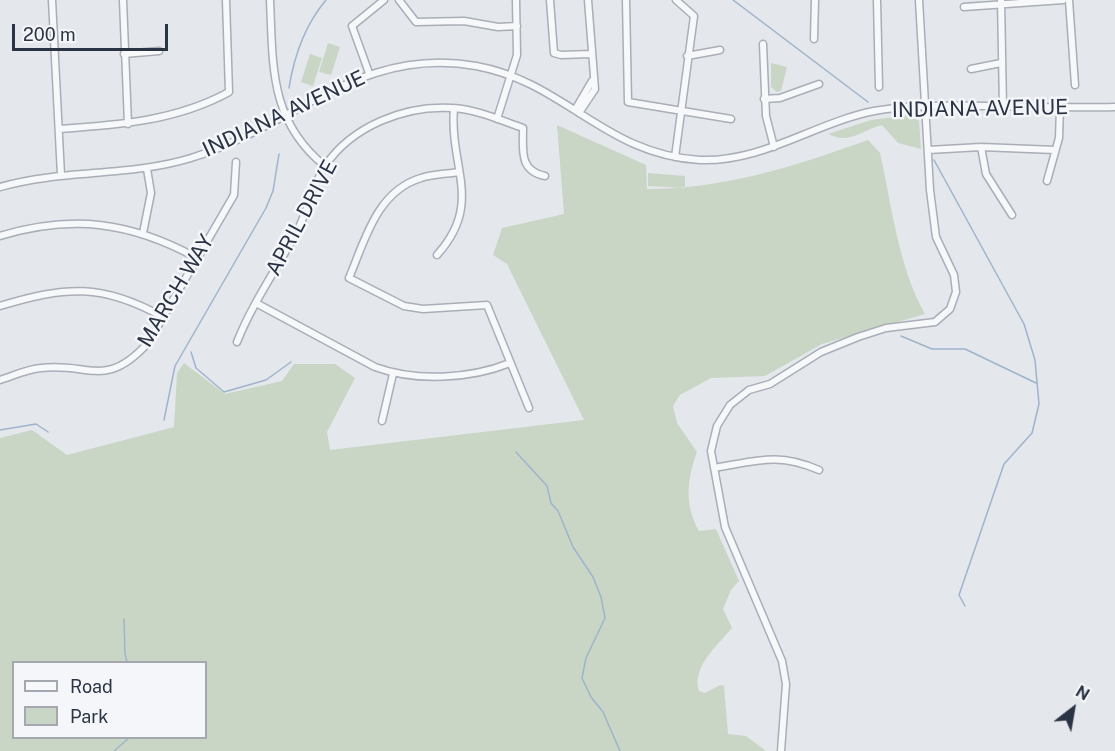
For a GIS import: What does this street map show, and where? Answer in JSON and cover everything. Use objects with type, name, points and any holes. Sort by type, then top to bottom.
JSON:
[{"type":"street","points":[[52,0],[62,175]]},
{"type":"street","points":[[123,0],[128,124]]},
{"type":"street","points":[[59,129],[128,124],[179,114],[229,92],[226,0]]},
{"type":"street","points":[[270,0],[278,100],[301,144],[325,166]]},
{"type":"street","points":[[369,73],[352,26],[384,0]]},
{"type":"street","points":[[399,0],[416,22],[464,21],[498,27],[517,26]]},
{"type":"street","points":[[497,118],[512,76],[518,49],[516,0]]},
{"type":"street","points":[[550,0],[554,52],[561,55],[591,54]]},
{"type":"street","points":[[577,112],[588,95],[592,81],[588,0]]},
{"type":"street","points":[[626,0],[628,102],[731,119]]},
{"type":"street","points":[[675,157],[694,16],[676,0]]},
{"type":"street","points":[[814,0],[814,39]]},
{"type":"street","points":[[877,0],[879,87]]},
{"type":"street","points":[[781,751],[786,684],[782,661],[725,527],[711,451],[717,426],[730,405],[749,390],[770,384],[821,352],[886,328],[934,322],[950,309],[956,292],[954,275],[936,237],[928,150],[920,0]]},
{"type":"street","points":[[964,7],[1001,2],[1063,0]]},
{"type":"street","points":[[1069,0],[1075,85]]},
{"type":"street","points":[[1001,2],[1004,107]]},
{"type":"street","points":[[763,44],[764,99],[768,129],[774,147]]},
{"type":"street","points":[[687,56],[720,50]]},
{"type":"street","points":[[124,54],[159,51]]},
{"type":"street","name":"INDIANA AVENUE","points":[[0,188],[62,175],[147,169],[207,152],[369,73],[407,64],[441,62],[480,66],[512,76],[541,88],[624,141],[675,157],[721,159],[774,147],[856,115],[926,105],[1060,108],[1115,106]]},
{"type":"street","points":[[971,69],[1001,63]]},
{"type":"street","points":[[764,99],[780,98],[819,84]]},
{"type":"street","points":[[437,255],[452,238],[459,225],[463,193],[453,130],[454,108]]},
{"type":"street","name":"APRIL DRIVE","points":[[237,342],[256,303],[297,231],[314,186],[325,166],[339,148],[376,123],[412,110],[454,108],[497,118],[523,128],[523,162],[532,172],[545,176]]},
{"type":"street","points":[[1047,182],[1053,168],[1054,150],[1059,138],[1060,108]]},
{"type":"street","points":[[928,150],[981,147],[1054,150]]},
{"type":"street","points":[[981,147],[986,174],[999,198],[1012,215]]},
{"type":"street","name":"MARCH WAY","points":[[0,380],[41,368],[88,372],[116,368],[140,352],[164,317],[234,195],[236,162]]},
{"type":"street","points":[[143,233],[150,204],[147,169]]},
{"type":"street","points":[[459,172],[422,178],[395,191],[376,216],[349,278],[404,306],[423,309],[487,305],[529,408]]},
{"type":"street","points":[[0,236],[37,226],[77,222],[143,233],[197,258]]},
{"type":"street","points":[[0,306],[47,292],[84,290],[125,298],[164,317]]},
{"type":"street","points":[[256,303],[375,367],[393,374],[432,376],[477,373],[510,363]]},
{"type":"street","points":[[382,421],[393,374]]},
{"type":"street","points":[[714,468],[776,457],[798,461],[819,470]]},
{"type":"green space","points":[[328,43],[340,47],[331,75],[319,72]]},
{"type":"green space","points":[[310,54],[322,58],[313,86],[301,82]]},
{"type":"green space","points":[[771,63],[787,67],[781,91],[777,92],[771,87]]},
{"type":"green space","points":[[912,115],[919,121],[921,149],[898,143],[882,125],[856,136],[843,138],[828,134],[871,120]]},
{"type":"green space","points":[[557,125],[646,165],[647,189],[676,188],[732,180],[787,167],[868,140],[880,153],[902,256],[925,314],[822,344],[765,376],[711,378],[680,395],[673,406],[677,423],[697,452],[689,482],[689,502],[694,521],[699,531],[716,529],[739,581],[731,590],[723,609],[732,628],[702,665],[699,673],[699,691],[705,693],[720,685],[724,686],[728,734],[746,736],[766,751],[0,751],[0,438],[32,430],[67,455],[174,427],[177,373],[184,363],[225,394],[282,381],[294,364],[335,364],[355,378],[327,432],[330,450],[584,420],[507,264],[493,255],[502,228],[564,214]]},
{"type":"green space","points":[[648,173],[685,176],[685,188],[648,186]]},
{"type":"waterway","points":[[289,88],[301,41],[326,0]]},
{"type":"waterway","points":[[733,0],[868,102]]},
{"type":"waterway","points":[[164,420],[175,366],[266,208],[273,191],[279,154]]},
{"type":"waterway","points":[[934,160],[1024,324],[1035,360],[1039,404],[1032,433],[1004,464],[959,595],[965,606]]},
{"type":"waterway","points":[[901,336],[932,349],[965,349],[1036,383]]},
{"type":"waterway","points":[[191,352],[196,368],[224,392],[266,380],[291,362]]},
{"type":"waterway","points":[[0,430],[36,424],[48,432]]},
{"type":"waterway","points":[[516,452],[547,486],[551,503],[558,511],[573,547],[593,577],[601,597],[605,618],[586,658],[582,678],[591,697],[603,712],[620,751]]},
{"type":"waterway","points":[[124,619],[127,661]]},
{"type":"waterway","points":[[114,751],[128,739]]}]
